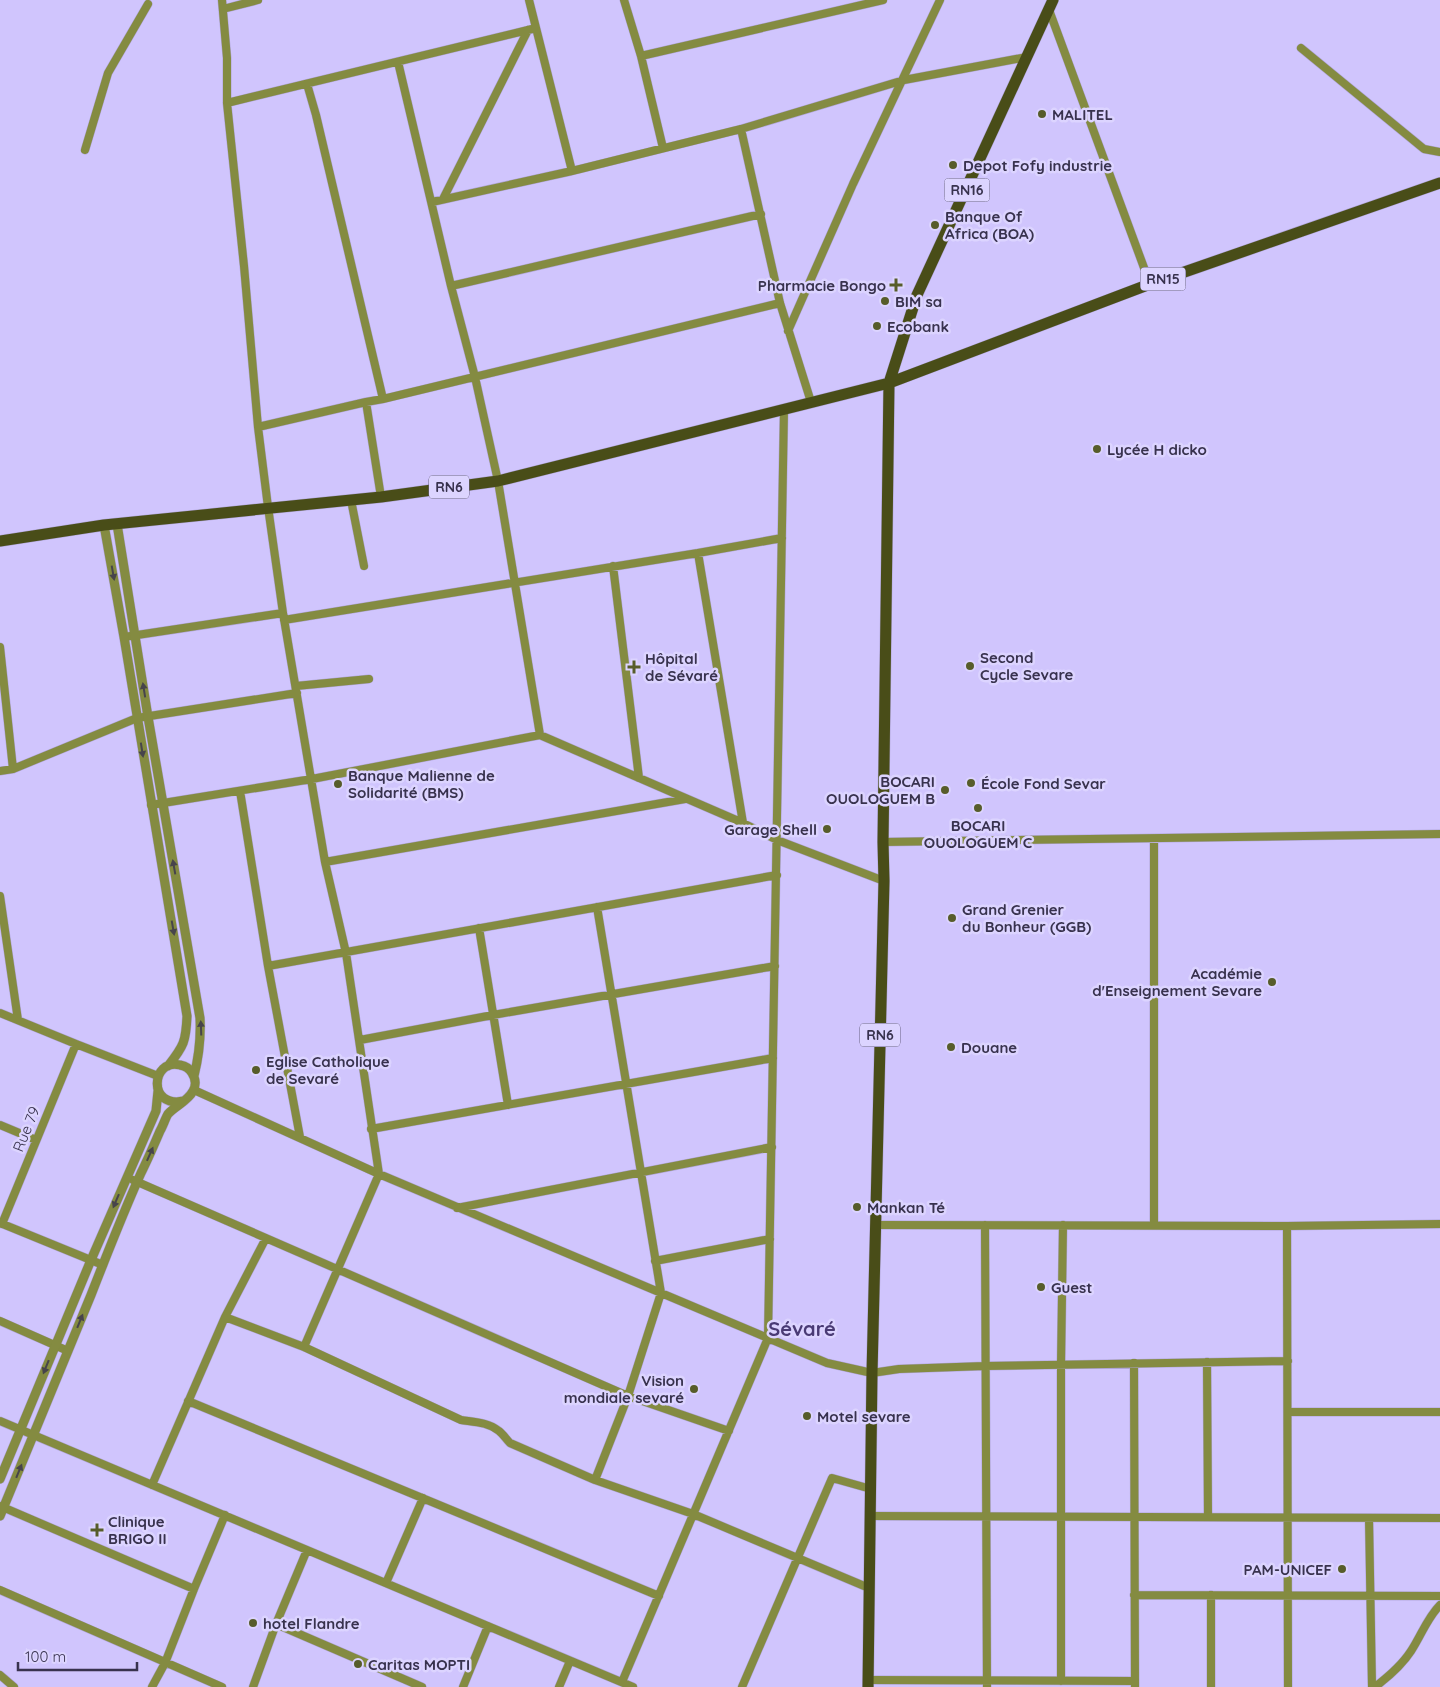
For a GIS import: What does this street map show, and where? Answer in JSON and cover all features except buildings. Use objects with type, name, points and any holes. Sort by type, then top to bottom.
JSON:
[{"type":"main road","name":"RN16","points":[[889,383],[917,295],[1051,5]]},
{"type":"main road","name":"RN15","points":[[889,383],[1150,284],[1440,184]]},
{"type":"main road","name":"RN6","points":[[0,541],[104,525],[381,497],[498,481],[889,383],[884,881],[872,1373],[868,1683]]},
{"type":"street","points":[[222,0],[227,58],[227,103],[258,427],[268,507],[284,617],[325,862],[346,953],[379,1174],[304,1347]]},
{"type":"street","points":[[223,9],[258,0]]},
{"type":"street","points":[[529,0],[532,29],[572,171]]},
{"type":"street","points":[[624,0],[641,56],[663,148]]},
{"type":"street","points":[[641,56],[883,0]]},
{"type":"street","points":[[788,331],[940,0]]},
{"type":"street","points":[[85,150],[108,74],[148,4]]},
{"type":"street","points":[[1051,5],[1150,284]]},
{"type":"street","points":[[227,103],[532,29]]},
{"type":"street","points":[[443,199],[532,29]]},
{"type":"street","points":[[1301,48],[1424,149],[1440,152]]},
{"type":"street","points":[[432,202],[572,171],[741,129],[904,80],[1027,57]]},
{"type":"street","points":[[398,62],[451,286],[475,377],[498,481],[540,735]]},
{"type":"street","points":[[307,84],[384,399]]},
{"type":"street","points":[[741,129],[780,303],[811,402]]},
{"type":"street","points":[[451,286],[761,214]]},
{"type":"street","points":[[258,427],[384,399],[780,303]]},
{"type":"street","points":[[366,402],[381,497]]},
{"type":"street","points":[[622,1682],[768,1338],[784,409]]},
{"type":"street","points":[[351,500],[364,566]]},
{"type":"street","points":[[117,524],[200,1018],[201,1038],[199,1056],[194,1076],[194,1090],[190,1096],[167,1115],[137,1182],[1,1510],[194,1589]]},
{"type":"street","points":[[0,1479],[126,1177],[156,1111],[158,1076],[183,1048],[186,1032],[187,1016],[183,987],[104,525]]},
{"type":"street","points":[[124,637],[284,617],[698,553],[782,538]]},
{"type":"street","points":[[698,553],[743,823]]},
{"type":"street","points":[[613,566],[639,778]]},
{"type":"street","points":[[0,647],[12,769]]},
{"type":"street","points":[[0,771],[12,769],[137,718],[297,689],[370,678]]},
{"type":"street","points":[[151,805],[312,779],[540,735],[743,823],[777,840],[884,881]]},
{"type":"street","points":[[240,791],[268,966],[300,1137]]},
{"type":"street","points":[[325,862],[686,799]]},
{"type":"street","points":[[883,842],[1440,834]]},
{"type":"street","points":[[1154,839],[1154,1225]]},
{"type":"street","points":[[268,966],[777,876]]},
{"type":"street","points":[[0,896],[18,1020]]},
{"type":"street","points":[[595,1480],[628,1396],[661,1293],[597,907]]},
{"type":"street","points":[[479,928],[508,1105]]},
{"type":"street","points":[[360,1040],[493,1014],[775,966]]},
{"type":"street","points":[[0,1013],[158,1076]]},
{"type":"street","name":"Rue 79","points":[[1,1224],[76,1044]]},
{"type":"street","points":[[371,1128],[773,1058]]},
{"type":"street","points":[[168,1066],[183,1065],[194,1076]]},
{"type":"street","points":[[194,1090],[457,1208],[827,1363],[872,1373],[899,1369],[985,1366],[1288,1361]]},
{"type":"street","points":[[158,1091],[169,1101],[184,1101]]},
{"type":"street","points":[[0,1125],[36,1140]]},
{"type":"street","points":[[457,1208],[772,1147]]},
{"type":"street","points":[[126,1177],[628,1396],[729,1431]]},
{"type":"street","points":[[1,1224],[103,1265]]},
{"type":"street","points":[[986,1224],[986,1684]]},
{"type":"street","points":[[1061,1681],[1060,1517],[1063,1224]]},
{"type":"street","points":[[875,1225],[1287,1226],[1440,1224]]},
{"type":"street","points":[[1287,1226],[1288,1687]]},
{"type":"street","points":[[152,1485],[224,1317],[266,1238]]},
{"type":"street","points":[[655,1261],[770,1239]]},
{"type":"street","points":[[224,1317],[304,1347],[461,1420],[475,1421],[494,1428],[501,1432],[510,1443],[595,1480],[693,1514],[869,1588]]},
{"type":"street","points":[[0,1322],[68,1351]]},
{"type":"street","points":[[1207,1362],[1208,1518]]},
{"type":"street","points":[[868,1683],[986,1684],[1061,1681],[1134,1684],[1134,1364]]},
{"type":"street","points":[[188,1401],[659,1596]]},
{"type":"street","points":[[1288,1412],[1440,1412]]},
{"type":"street","points":[[0,1421],[633,1687]]},
{"type":"street","points":[[742,1687],[832,1478],[871,1489]]},
{"type":"street","points":[[386,1583],[422,1498]]},
{"type":"street","points":[[152,1687],[165,1663],[225,1516]]},
{"type":"street","points":[[870,1516],[1440,1518]]},
{"type":"street","points":[[1370,1518],[1373,1687]]},
{"type":"street","points":[[253,1687],[276,1624],[307,1550]]},
{"type":"street","points":[[0,1590],[222,1687]]},
{"type":"street","points":[[1134,1595],[1440,1596]]},
{"type":"street","points":[[1211,1595],[1211,1687]]},
{"type":"street","points":[[1373,1687],[1390,1676],[1410,1653],[1440,1605]]},
{"type":"street","points":[[276,1624],[422,1687]]},
{"type":"street","points":[[463,1687],[488,1626]]},
{"type":"street","points":[[559,1687],[570,1660]]},
{"type":"street","points":[[0,1675],[14,1687]]},
{"type":"place","name":"MALITEL","points":[[1042,114]]},
{"type":"place","name":"Depot Fofy industrie","points":[[953,165]]},
{"type":"place","name":"Banque Of Africa (BOA)","points":[[935,225]]},
{"type":"place","name":"Pharmacie Bongo","points":[[896,285]]},
{"type":"place","name":"BIM sa","points":[[885,301]]},
{"type":"place","name":"Ecobank","points":[[877,326]]},
{"type":"place","name":"Lycée H dicko","points":[[1097,449]]},
{"type":"place","name":"Second Cycle Sevare","points":[[970,666]]},
{"type":"place","name":"Hôpital de Sévaré","points":[[634,667]]},
{"type":"place","name":"École Fond Sevar","points":[[971,783]]},
{"type":"place","name":"Banque Malienne de Solidarité (BMS)","points":[[338,784]]},
{"type":"place","name":"BOCARI OUOLOGUEM B","points":[[945,790]]},
{"type":"place","name":"BOCARI OUOLOGUEM C","points":[[978,808]]},
{"type":"place","name":"Garage Shell","points":[[827,829]]},
{"type":"place","name":"Grand Grenier du Bonheur (GGB)","points":[[952,918]]},
{"type":"place","name":"Académie d'Enseignement Sevare","points":[[1272,982]]},
{"type":"place","name":"Douane","points":[[951,1047]]},
{"type":"place","name":"Eglise Catholique de Sevaré","points":[[256,1070]]},
{"type":"place","name":"Mankan Té","points":[[857,1207]]},
{"type":"place","name":"Guest","points":[[1041,1287]]},
{"type":"place","name":"Vision mondiale sevaré","points":[[694,1389]]},
{"type":"place","name":"Motel sevare","points":[[807,1416]]},
{"type":"place","name":"Clinique BRIGO II","points":[[97,1530]]},
{"type":"place","name":"PAM-UNICEF","points":[[1342,1569]]},
{"type":"place","name":"hotel Flandre","points":[[253,1623]]},
{"type":"place","name":"Caritas MOPTI","points":[[358,1664]]},
{"type":"district","name":"Sévaré","points":[[802,1328]]}]
